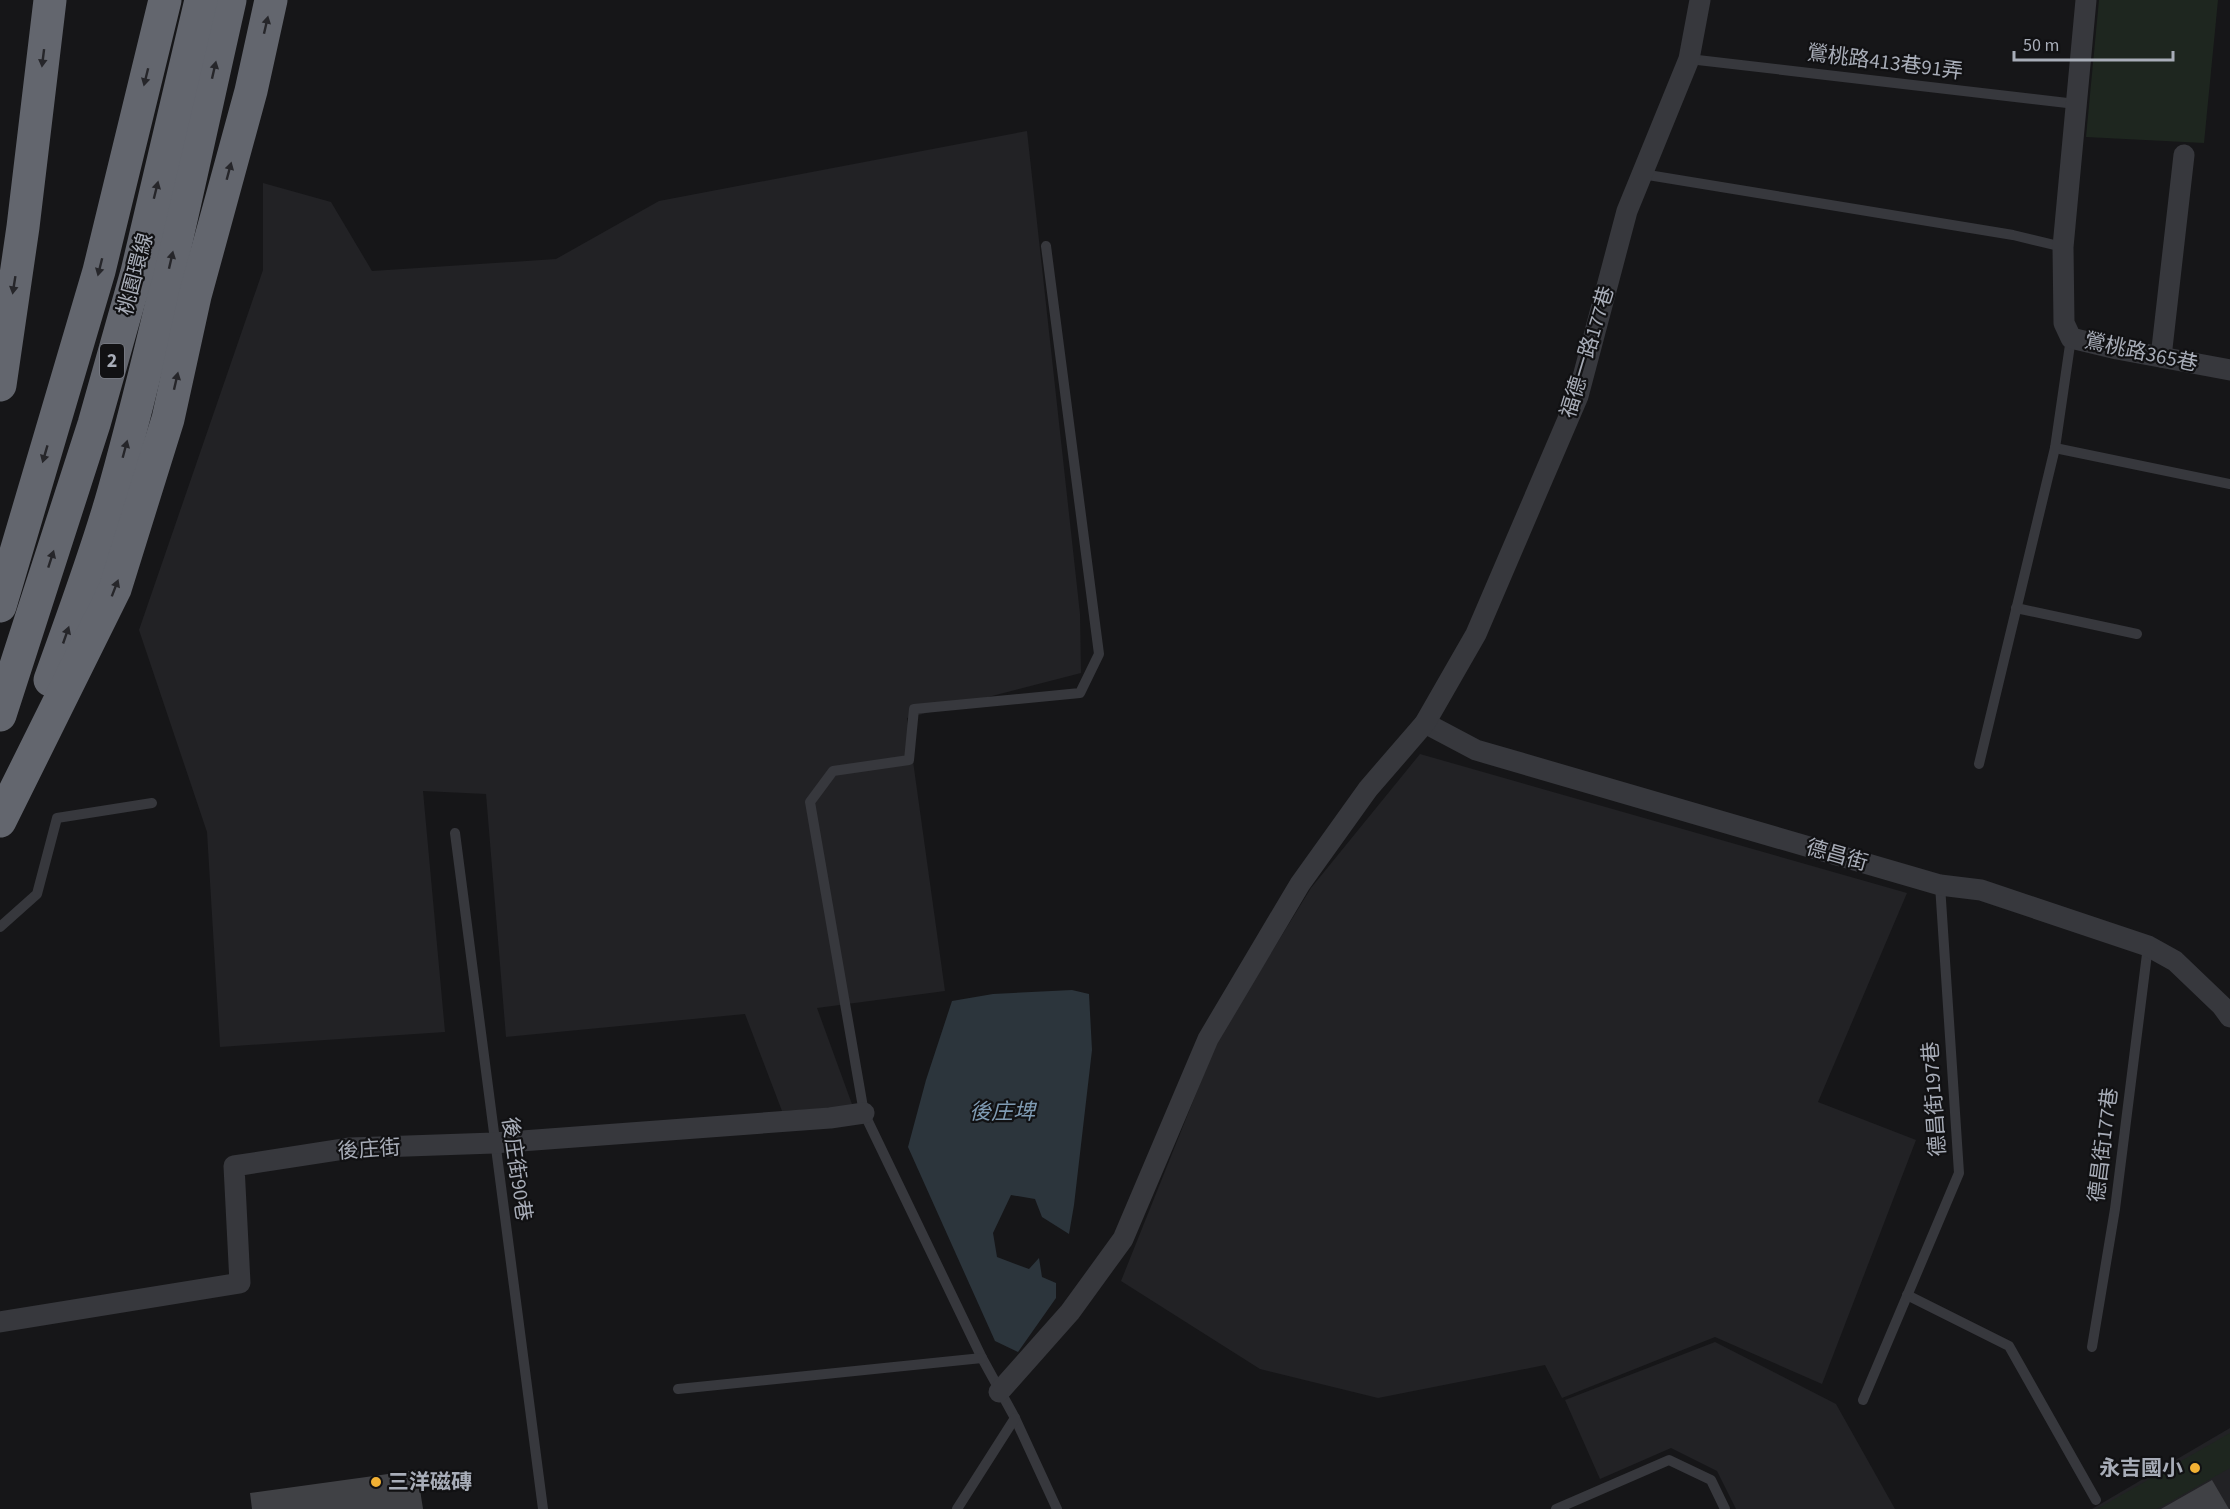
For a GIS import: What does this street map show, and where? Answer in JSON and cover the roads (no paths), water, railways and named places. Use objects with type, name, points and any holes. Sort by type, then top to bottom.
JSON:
[{"type":"highway","points":[[0,385],[23,227],[50,0]]},
{"type":"highway","name":"桃園環線","points":[[0,606],[99,271],[165,0]]},
{"type":"highway","name":"桃園環線","points":[[0,715],[97,413],[137,272],[201,0]]},
{"type":"highway","points":[[14,790],[114,492],[141,387],[230,0]]},
{"type":"highway","points":[[0,821],[115,589],[168,419],[195,296],[251,91],[271,0]]},
{"type":"street","name":"福德一路177巷","points":[[999,1392],[1070,1312],[1123,1239],[1208,1038],[1300,884],[1368,789],[1425,723],[1476,634],[1578,396],[1627,211],[1689,59],[1700,0]]},
{"type":"street","name":"鶯桃路365巷","points":[[2086,0],[2063,247],[2064,323],[2071,338],[2230,370]]},
{"type":"street","points":[[2161,357],[2184,155]]},
{"type":"street","name":"德昌街","points":[[1425,723],[1476,750],[1940,885],[1981,890],[2148,946],[2175,961],[2222,1006],[2230,1017]]},
{"type":"street","name":"後庄街","points":[[0,1322],[240,1283],[234,1167],[350,1148],[494,1143],[830,1118],[864,1113]]},
{"type":"lane","name":"鶯桃路413巷91弄","points":[[1689,59],[2076,104]]},
{"type":"lane","points":[[1642,174],[2013,235],[2063,247]]},
{"type":"lane","points":[[1046,246],[1099,654],[1080,693],[914,709],[909,760],[833,771],[810,802],[864,1113],[982,1358],[1015,1418],[1058,1509]]},
{"type":"lane","points":[[1979,764],[2055,448],[2071,338]]},
{"type":"lane","points":[[2055,448],[2230,483]]},
{"type":"lane","points":[[2016,608],[2137,634]]},
{"type":"lane","points":[[0,927],[37,894],[57,818],[152,803]]},
{"type":"lane","name":"後庄街90巷","points":[[455,833],[543,1509]]},
{"type":"lane","name":"德昌街197巷","points":[[1863,1400],[1959,1173],[1940,885]]},
{"type":"lane","name":"德昌街177巷","points":[[2092,1347],[2115,1209],[2148,946]]},
{"type":"lane","points":[[1907,1295],[2009,1346],[2096,1500]]},
{"type":"lane","points":[[678,1389],[982,1358]]},
{"type":"lane","points":[[957,1509],[1015,1418]]},
{"type":"lane","points":[[1556,1509],[1669,1460],[1711,1480],[1725,1509]]},
{"type":"water","name":"後庄埤","points":[[1072,990],[1089,994],[1092,1050],[1069,1234],[1042,1217],[1035,1199],[1011,1195],[993,1233],[997,1257],[1029,1269],[1039,1258],[1042,1277],[1056,1283],[1056,1298],[1018,1352],[995,1341],[908,1147],[926,1080],[952,1001],[993,994]]},
{"type":"place","name":"永吉國小","points":[[2195,1468]]},
{"type":"place","name":"三洋磁磚","points":[[376,1482]]}]
